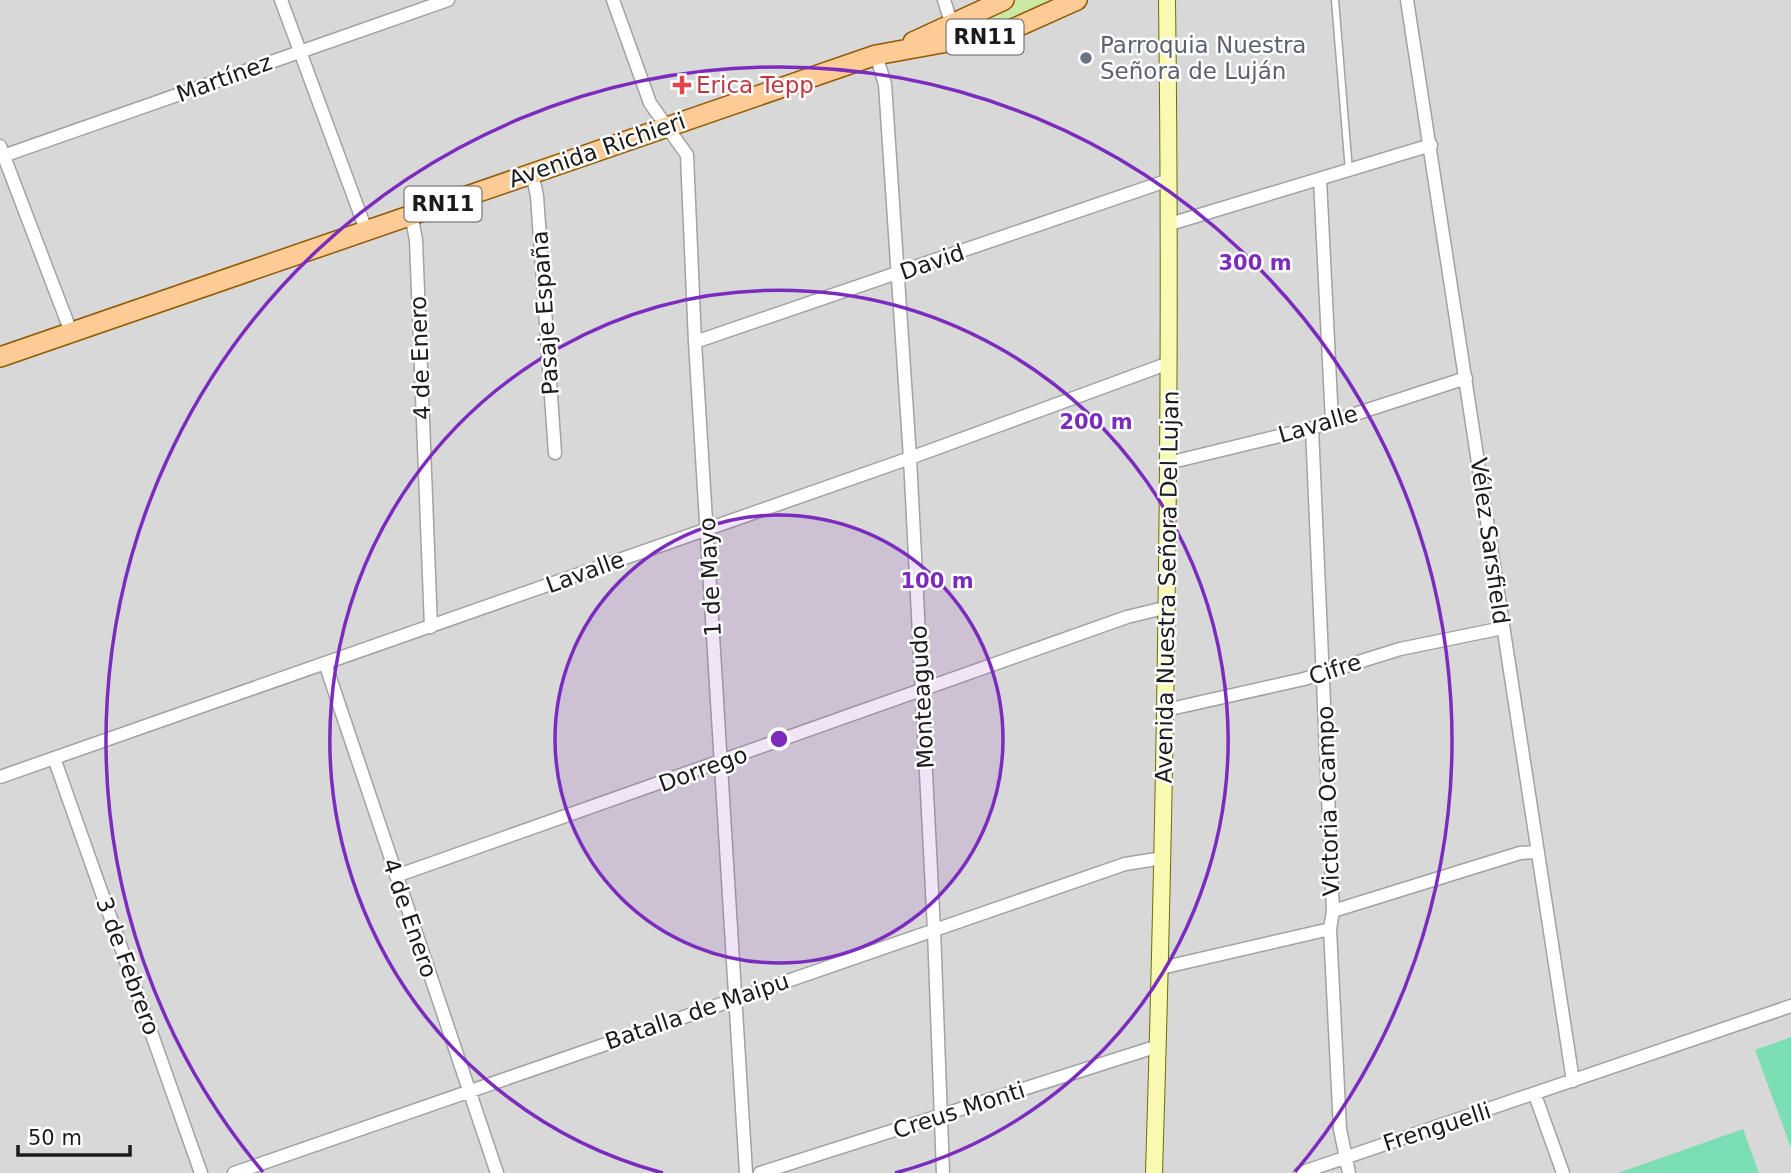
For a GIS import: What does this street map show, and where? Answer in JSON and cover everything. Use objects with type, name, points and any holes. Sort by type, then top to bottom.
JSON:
[{"type":"main road","name":"Avenida Richieri","points":[[0,357],[881,54],[1008,31],[1077,0]]},
{"type":"main road","name":"RN11","points":[[881,54],[952,26],[992,3]]},
{"type":"street","points":[[281,0],[366,230]]},
{"type":"street","name":"Martínez","points":[[1,153],[448,0]]},
{"type":"street","name":"1 de Mayo","points":[[613,0],[650,103],[687,155],[695,342],[733,997],[746,1173]]},
{"type":"street","points":[[944,0],[952,26]]},
{"type":"street","name":"Avenida Nuestra Señora Del Lujan","points":[[1154,1173],[1168,607],[1170,225],[1167,0]]},
{"type":"street","name":"Vélez Sarsfield","points":[[1407,0],[1491,533],[1536,852],[1573,1081]]},
{"type":"street","name":"Monteagudo","points":[[881,54],[910,458],[934,929],[943,1173]]},
{"type":"street","points":[[1170,225],[1431,145]]},
{"type":"street","points":[[1,153],[71,332]]},
{"type":"street","name":"Pasaje España","points":[[532,173],[537,197],[555,453]]},
{"type":"street","points":[[1320,179],[1332,422]]},
{"type":"street","name":"David","points":[[695,342],[1169,180]]},
{"type":"street","name":"4 de Enero","points":[[411,215],[416,240],[431,627]]},
{"type":"street","name":"Lavalle","points":[[0,777],[910,458],[1169,363]]},
{"type":"street","name":"Lavalle","points":[[1168,463],[1312,428],[1466,379]]},
{"type":"street","name":"Victoria Ocampo","points":[[1312,428],[1333,911],[1330,929],[1345,1158],[1349,1173]]},
{"type":"street","name":"Dorrego","points":[[396,876],[720,763],[921,689],[1128,617],[1168,607]]},
{"type":"street","name":"Cifre","points":[[1166,710],[1304,680],[1400,649],[1503,628]]},
{"type":"street","name":"4 de Enero","points":[[326,663],[497,1173]]},
{"type":"street","name":"3 de Febrero","points":[[54,758],[201,1173]]},
{"type":"street","points":[[1333,911],[1520,853],[1536,852]]},
{"type":"street","name":"Batalla de Maipu","points":[[234,1173],[733,997],[1125,864],[1163,858]]},
{"type":"street","points":[[1161,968],[1330,929]]},
{"type":"street","name":"Frenguelli","points":[[1300,1173],[1791,1006]]},
{"type":"street","name":"Creus Monti","points":[[760,1173],[1158,1046]]},
{"type":"street","points":[[1535,1095],[1563,1173]]},
{"type":"lane","points":[[1335,0],[1349,171]]},
{"type":"shaded area","points":[[0,0],[1791,0],[1791,1173],[0,1173]]},
{"type":"green space","points":[[1017,0],[1062,0],[1003,26],[956,30]]},
{"type":"green space","points":[[1791,1037],[1791,1148],[1755,1050]]},
{"type":"green space","points":[[1743,1129],[1759,1173],[1618,1173]]},
{"type":"place","name":"Parroquia Nuestra Señora de Luján","points":[[1086,58]]},
{"type":"place","name":"Erica Tepp","points":[[682,85]]}]
